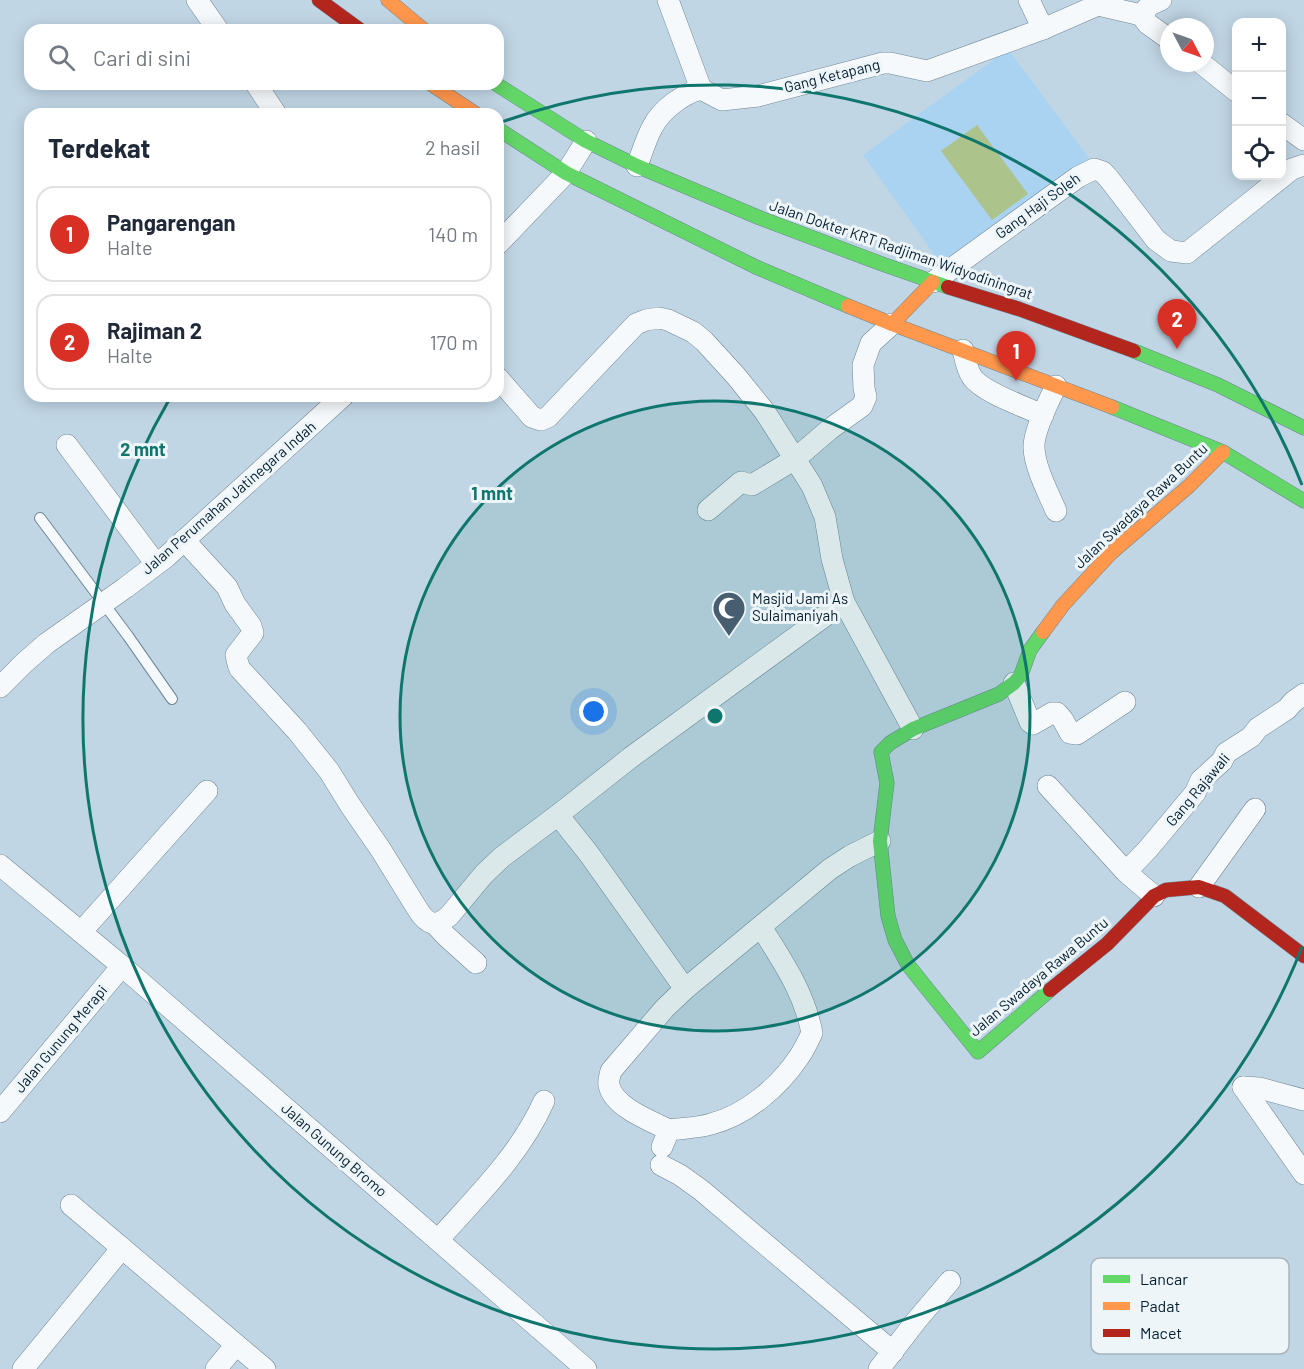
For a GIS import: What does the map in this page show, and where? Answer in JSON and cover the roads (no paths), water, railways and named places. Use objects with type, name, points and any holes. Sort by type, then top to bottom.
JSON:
[{"type":"main road","points":[[319,0],[352,24]]},
{"type":"main road","points":[[388,0],[417,24]]},
{"type":"main road","name":"Jalan Dokter KRT Radjiman Widyodiningrat","points":[[504,89],[586,141],[637,166],[760,218],[933,282],[1110,341],[1218,385],[1304,429]]},
{"type":"main road","points":[[440,90],[467,108]]},
{"type":"main road","points":[[504,133],[566,173],[756,267],[892,324],[1126,412],[1223,452],[1304,501]]},
{"type":"main road","points":[[892,324],[933,282]]},
{"type":"main road","name":"Jalan Swadaya Rawa Buntu","points":[[1223,452],[1189,486],[1111,553],[1087,578],[1063,605],[1030,650],[1021,675],[1014,683],[999,694],[914,729],[890,743],[881,752],[887,783],[880,842],[888,916],[895,940],[908,965],[978,1052],[1107,944],[1154,896],[1166,890],[1199,887],[1225,896],[1304,956]]},
{"type":"street","points":[[197,0],[214,24]]},
{"type":"street","points":[[637,166],[653,125],[666,110],[692,92],[701,89],[668,0]]},
{"type":"street","points":[[1029,0],[1042,29]]},
{"type":"street","points":[[1160,33],[1148,24],[1141,15],[1150,5],[1161,0]]},
{"type":"street","name":"Gang Ketapang","points":[[701,89],[722,100],[758,96],[883,63],[927,70],[1042,29],[1098,5],[1141,15]]},
{"type":"street","points":[[1212,72],[1232,88]]},
{"type":"street","points":[[260,90],[272,108]]},
{"type":"street","points":[[1284,126],[1304,140]]},
{"type":"street","points":[[504,238],[566,173],[586,141]]},
{"type":"street","name":"Gang Haji Soleh","points":[[933,282],[1078,177],[1094,169],[1102,172],[1110,180],[1156,240],[1171,251],[1187,253],[1293,169],[1304,165]]},
{"type":"street","points":[[504,385],[532,417],[540,420],[548,417],[636,324],[659,318],[668,320],[693,332],[704,341],[765,412],[812,486],[825,517],[832,559],[844,602],[914,729]]},
{"type":"street","points":[[708,510],[741,482],[752,485],[795,459],[830,429],[862,406],[866,397],[863,365],[871,343],[892,324]]},
{"type":"street","points":[[963,350],[970,375],[977,384],[1042,415]]},
{"type":"street","points":[[1056,386],[1042,415],[1034,446],[1036,461],[1056,511]]},
{"type":"street","name":"Jalan Perumahan Jatinegara Indah","points":[[0,687],[47,644],[156,564],[336,402]]},
{"type":"street","points":[[67,445],[156,564]]},
{"type":"street","points":[[184,540],[227,586],[234,604],[251,626],[253,633],[237,655],[240,669],[297,731],[329,771],[423,918],[435,924],[477,963]]},
{"type":"street","points":[[435,924],[449,916],[492,866],[630,758],[844,602]]},
{"type":"street","points":[[1014,683],[1030,722],[1033,724],[1057,713],[1071,733],[1077,734],[1125,702]]},
{"type":"street","name":"Gang Rajawali","points":[[1126,872],[1162,833],[1195,793],[1201,780],[1222,761],[1226,753],[1304,694]]},
{"type":"street","points":[[1048,786],[1126,872],[1154,896]]},
{"type":"street","points":[[81,932],[207,791]]},
{"type":"street","points":[[1199,887],[1255,809]]},
{"type":"street","points":[[558,815],[589,854],[685,989]]},
{"type":"street","points":[[880,842],[850,856],[830,870],[685,989],[665,1008],[611,1071],[609,1083],[613,1095],[621,1105],[664,1147],[680,1175],[701,1190],[893,1352]]},
{"type":"street","name":"Jalan Gunung Bromo","points":[[0,865],[122,966],[586,1369]]},
{"type":"street","points":[[664,1147],[728,1118],[761,1098],[780,1081],[800,1057],[812,1033],[808,1012],[793,978],[761,927]]},
{"type":"street","name":"Jalan Gunung Merapi","points":[[0,1112],[122,966]]},
{"type":"street","points":[[1304,1100],[1243,1086],[1304,1174]]},
{"type":"street","points":[[438,1240],[516,1151],[544,1101]]},
{"type":"street","points":[[71,1205],[265,1369]]},
{"type":"street","points":[[23,1369],[122,1248]]},
{"type":"street","points":[[879,1369],[950,1281]]},
{"type":"street","points":[[216,1369],[236,1345]]},
{"type":"lane","points":[[40,518],[172,699]]},
{"type":"place","name":"Rajiman 2","points":[[1177,349]]},
{"type":"place","name":"Pangarengan","points":[[1016,381]]},
{"type":"place","name":"Masjid Jami As Sulaimaniyah","points":[[729,637]]}]
